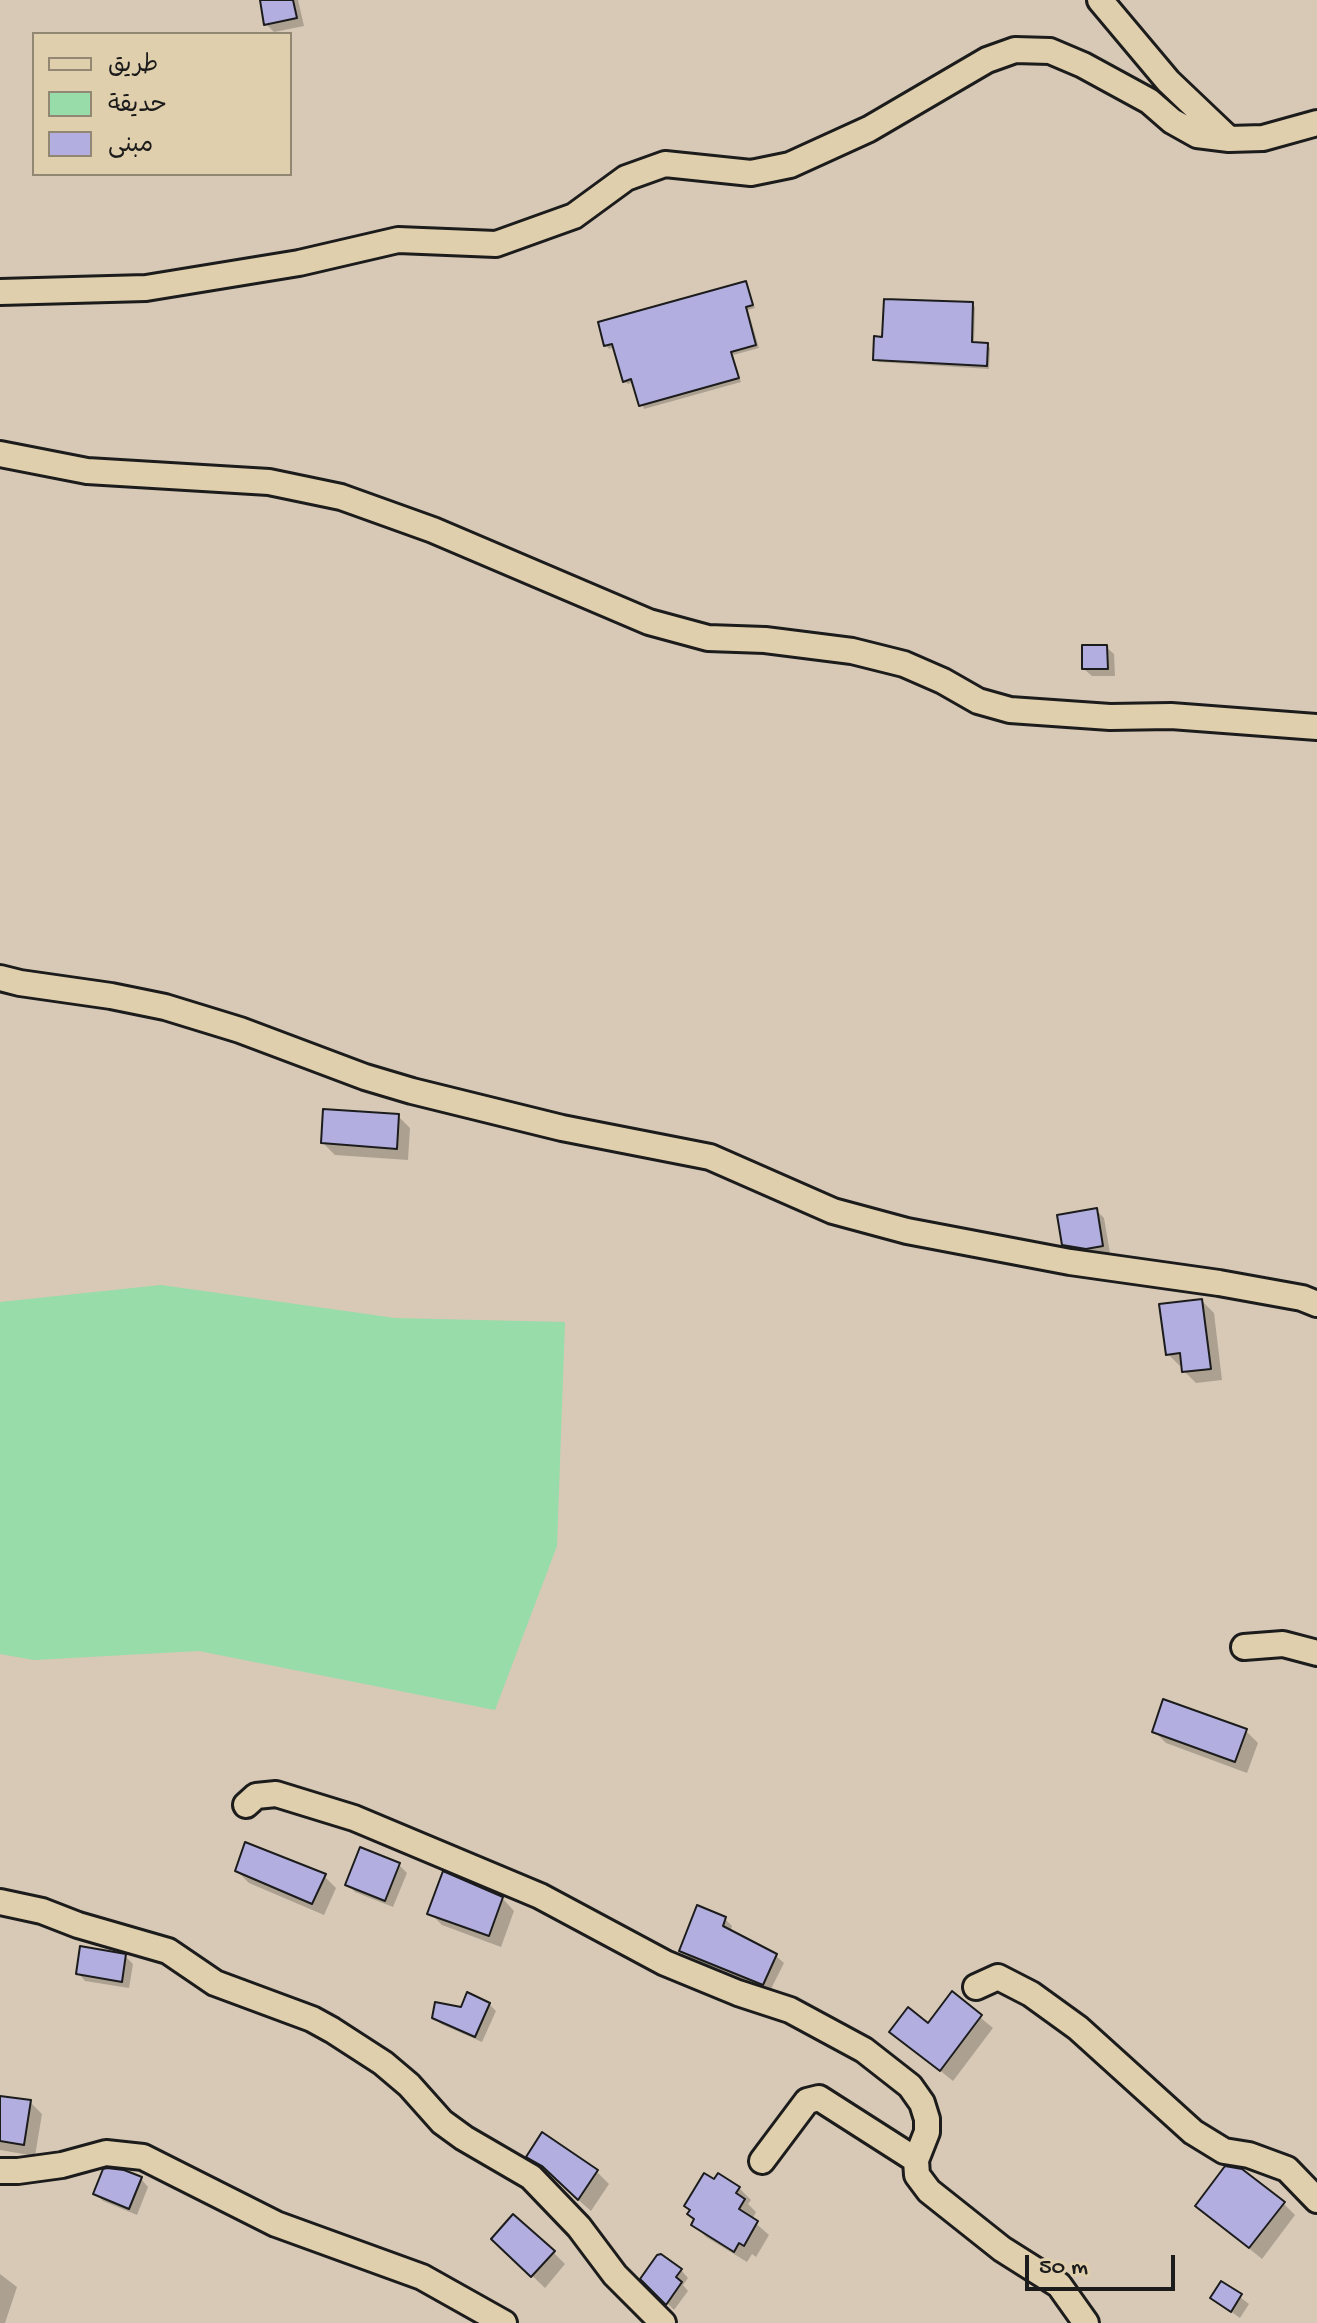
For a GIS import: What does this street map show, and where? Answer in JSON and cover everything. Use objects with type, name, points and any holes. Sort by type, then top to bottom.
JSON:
[{"type":"street","points":[[1100,0],[1168,81],[1229,139]]},
{"type":"street","points":[[0,292],[146,288],[299,263],[398,240],[496,244],[574,216],[626,178],[665,164],[751,173],[790,165],[869,129],[987,60],[1015,50],[1050,51],[1083,65],[1149,101],[1172,121],[1197,135],[1229,139],[1263,138],[1317,123]]},
{"type":"street","points":[[0,454],[87,471],[269,482],[341,497],[433,530],[649,622],[708,638],[765,640],[852,651],[904,664],[978,701],[1010,710],[1110,717],[1171,716],[1317,727]]},
{"type":"street","points":[[0,978],[165,1007],[401,1087],[562,1128],[710,1157],[833,1211],[907,1231],[1070,1262],[1219,1283],[1302,1298],[1317,1304]]},
{"type":"street","points":[[1244,1647],[1283,1644],[1317,1653]]},
{"type":"street","points":[[246,1805],[256,1796],[276,1794],[354,1818],[540,1896],[665,1963],[790,2010],[864,2050],[910,2086],[922,2103],[927,2132],[916,2160],[917,2175],[929,2191],[1002,2249],[1059,2285],[1086,2323]]},
{"type":"street","points":[[0,1902],[42,1911],[78,1925],[168,1951],[215,1983],[312,2019],[332,2030],[383,2063],[409,2085],[442,2122],[531,2177],[579,2227],[615,2275],[663,2323]]},
{"type":"street","points":[[976,1987],[998,1977],[1031,1994],[1078,2028],[1193,2132],[1224,2151],[1249,2155],[1287,2169],[1317,2200]]},
{"type":"street","points":[[762,2161],[807,2101],[819,2098],[916,2160]]},
{"type":"street","points":[[0,2171],[62,2165],[106,2153],[143,2157],[276,2224],[422,2277],[504,2323]]},
{"type":"green space","points":[[161,1285],[395,1318],[565,1322],[557,1546],[495,1710],[199,1651],[34,1660],[0,1654],[0,1302]]},
{"type":"building","points":[[260,0],[293,0],[297,18],[264,25]]},
{"type":"building","points":[[746,281],[753,305],[746,307],[756,345],[731,352],[739,378],[639,406],[631,379],[623,382],[612,344],[604,346],[598,322]]},
{"type":"building","points":[[884,299],[973,302],[972,342],[988,343],[987,366],[873,360],[874,336],[882,337]]},
{"type":"building","points":[[1082,645],[1107,645],[1108,669],[1082,669]]},
{"type":"building","points":[[323,1109],[399,1114],[397,1149],[321,1143]]},
{"type":"building","points":[[1097,1208],[1103,1246],[1086,1249],[1062,1245],[1057,1215]]},
{"type":"building","points":[[1202,1299],[1211,1369],[1182,1372],[1180,1353],[1166,1355],[1159,1304]]},
{"type":"building","points":[[1163,1699],[1247,1729],[1235,1762],[1152,1732]]},
{"type":"building","points":[[245,1842],[326,1874],[312,1904],[235,1871]]},
{"type":"building","points":[[360,1847],[400,1863],[385,1901],[345,1885]]},
{"type":"building","points":[[443,1871],[503,1897],[489,1936],[427,1914]]},
{"type":"building","points":[[697,1905],[726,1917],[723,1926],[777,1954],[763,1985],[679,1951]]},
{"type":"building","points":[[80,1946],[126,1954],[122,1982],[76,1974]]},
{"type":"building","points":[[952,1991],[982,2015],[940,2071],[889,2032],[908,2007],[928,2023]]},
{"type":"building","points":[[467,1992],[490,2003],[475,2037],[432,2018],[435,2002],[461,2007]]},
{"type":"building","points":[[0,2096],[31,2100],[24,2145],[0,2141]]},
{"type":"building","points":[[542,2132],[598,2170],[578,2200],[542,2166],[526,2157]]},
{"type":"building","points":[[1225,2166],[1242,2169],[1285,2202],[1249,2248],[1195,2206]]},
{"type":"building","points":[[103,2169],[142,2177],[129,2209],[93,2194]]},
{"type":"building","points":[[704,2173],[714,2179],[718,2173],[740,2187],[736,2193],[745,2199],[739,2209],[758,2221],[744,2246],[739,2243],[734,2252],[691,2225],[694,2219],[687,2214],[690,2210],[684,2206]]},
{"type":"building","points":[[513,2214],[555,2251],[531,2277],[491,2239]]},
{"type":"building","points":[[661,2254],[682,2269],[676,2277],[682,2282],[666,2305],[640,2279],[657,2255]]},
{"type":"building","points":[[1221,2281],[1242,2294],[1231,2312],[1210,2298]]}]
